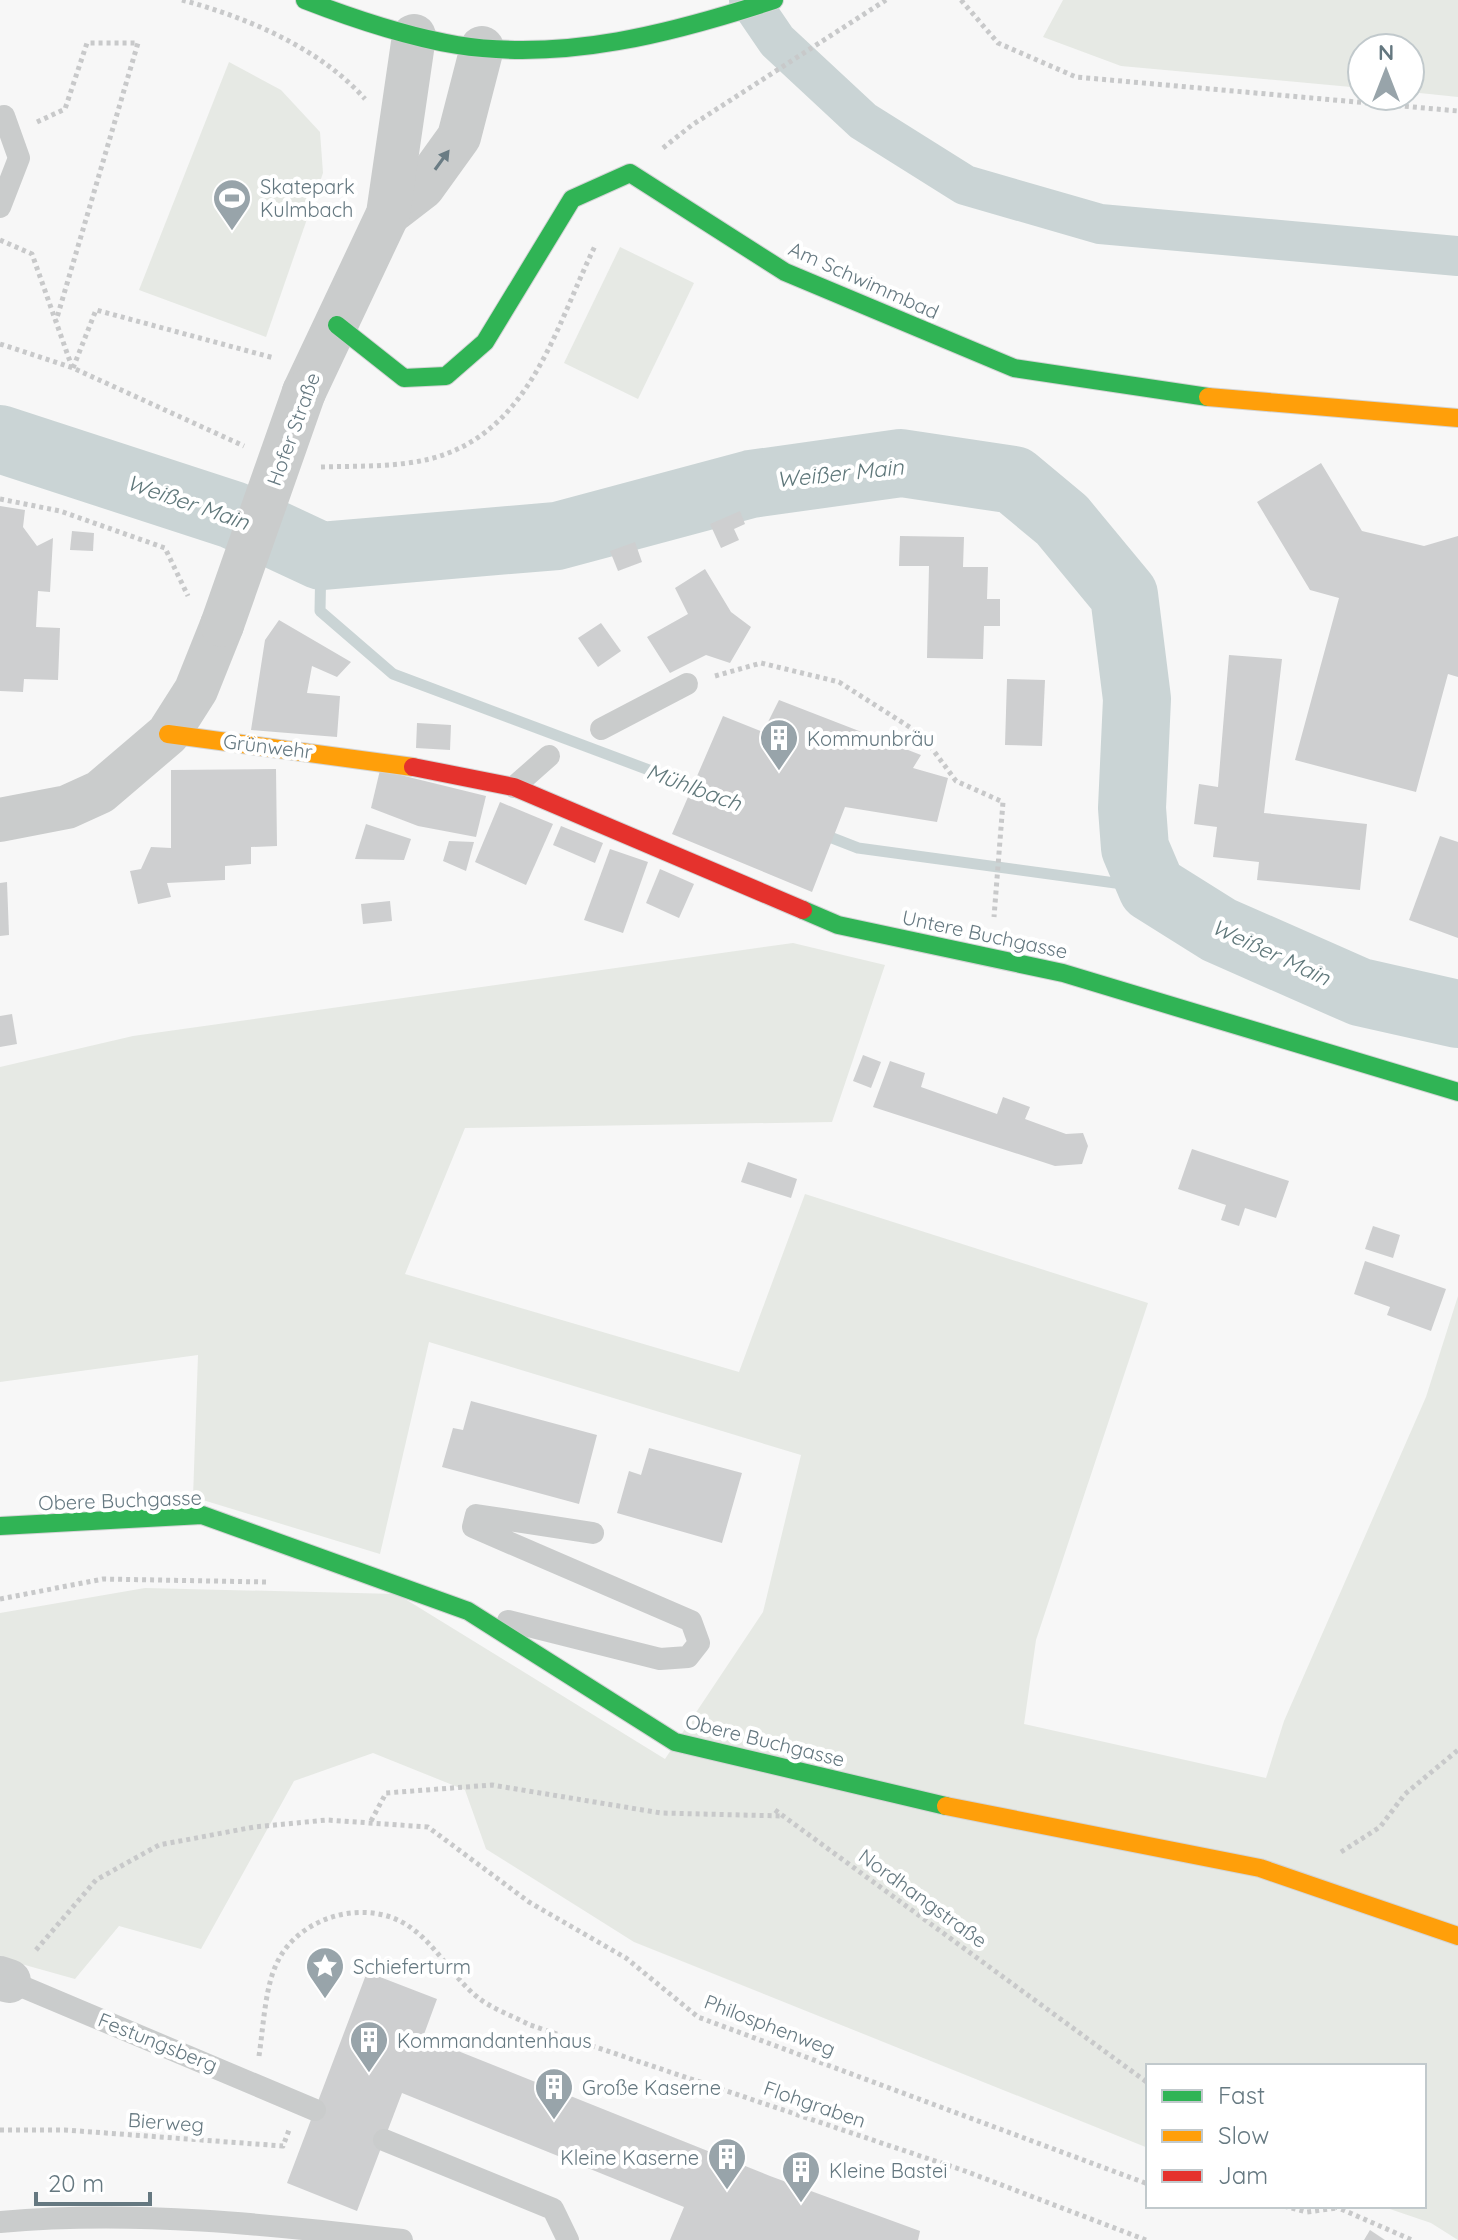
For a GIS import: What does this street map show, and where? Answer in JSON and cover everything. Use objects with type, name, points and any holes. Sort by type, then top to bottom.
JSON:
[{"type":"street","points":[[305,0],[414,36],[482,48],[567,47],[696,26],[774,0]]},
{"type":"street","name":"Hofer Straße","points":[[168,734],[196,690],[218,636],[297,377],[337,325],[388,214],[402,139],[414,36]]},
{"type":"street","name":"Hofer Straße","points":[[388,214],[423,187],[459,137],[482,48]]},
{"type":"street","name":"Am Schwimmbad","points":[[337,325],[404,378],[446,376],[485,342],[572,199],[630,173],[785,272],[1014,368],[1182,395],[1458,418]]},
{"type":"street","points":[[0,820],[67,807],[100,792],[168,734]]},
{"type":"street","name":"Grünwehr","points":[[168,734],[383,761],[514,787]]},
{"type":"street","name":"Untere Buchgasse","points":[[514,787],[838,925],[1063,973],[1458,1092]]},
{"type":"street","name":"Obere Buchgasse","points":[[0,1526],[202,1515],[468,1611],[675,1742],[927,1802],[1277,1874],[1458,1936]]},
{"type":"lane","points":[[0,207],[19,158],[4,124]]},
{"type":"lane","points":[[601,729],[687,684]]},
{"type":"lane","points":[[514,787],[549,756]]},
{"type":"lane","points":[[468,1611],[660,1659],[688,1657],[699,1643],[691,1621],[473,1527],[476,1515],[593,1533]]},
{"type":"lane","name":"Festungsberg","points":[[4,1980],[254,2081],[306,2106]]},
{"type":"lane","points":[[384,2140],[553,2209],[568,2240]]},
{"type":"lane","points":[[0,2222],[56,2217],[247,2221],[402,2240]]},
{"type":"path","points":[[182,0],[209,7],[291,42],[350,82],[370,109]]},
{"type":"path","points":[[692,125],[886,0]]},
{"type":"path","points":[[961,0],[998,43],[1076,77],[1458,111]]},
{"type":"path","points":[[4,124],[49,118],[65,109],[87,43],[138,43],[56,321]]},
{"type":"path","points":[[0,240],[32,254],[73,368]]},
{"type":"path","points":[[73,368],[96,310],[297,377]]},
{"type":"path","points":[[0,344],[73,368],[136,397]]},
{"type":"path","points":[[0,499],[60,511],[165,548],[218,636]]},
{"type":"path","points":[[687,684],[761,663],[839,682],[922,735],[956,781],[1003,802],[997,880]]},
{"type":"path","points":[[0,1599],[103,1579],[269,1583]]},
{"type":"path","points":[[1277,1874],[1301,1860],[1342,1852],[1380,1827],[1405,1794],[1458,1750]]},
{"type":"path","points":[[371,1821],[386,1793],[492,1785],[661,1813],[784,1816]]},
{"type":"path","name":"Nordhangstraße","points":[[772,1808],[1146,2082]]},
{"type":"path","name":"Philosphenweg","points":[[4,1980],[96,1880],[159,1845],[254,1827],[327,1820],[428,1827],[529,1902],[626,1958],[698,2017],[1146,2183]]},
{"type":"path","name":"Flohgraben","points":[[254,2081],[275,1965],[300,1933],[332,1915],[368,1914],[406,1924],[442,1957],[476,1996],[530,2025],[965,2171],[1146,2240]]},
{"type":"path","name":"Bierweg","points":[[0,2130],[65,2130],[283,2146],[306,2106]]},
{"type":"path","points":[[1292,2208],[1307,2212],[1330,2208]]},
{"type":"path","points":[[1338,2208],[1412,2240]]},
{"type":"shaded area","points":[[1063,0],[1458,0],[1458,97],[1426,94],[1426,32],[1346,32],[1346,87],[1121,66],[1043,37]]},
{"type":"shaded area","name":"Skatepark Kulmbach","points":[[229,62],[281,90],[320,132],[323,173],[266,337],[139,290]]},
{"type":"shaded area","points":[[620,247],[694,283],[638,399],[564,363]]},
{"type":"shaded area","points":[[793,943],[885,965],[832,1122],[465,1128],[405,1274],[739,1372],[805,1194],[1148,1303],[1036,1640],[1024,1724],[1266,1778],[1284,1721],[1426,1397],[1458,1296],[1458,2240],[1431,2223],[1387,2208],[1426,2208],[1426,2064],[1146,2064],[1146,2147],[634,1942],[486,1849],[465,1790],[373,1753],[294,1781],[201,1949],[119,1926],[75,1979],[0,1958],[0,1613],[145,1588],[397,1594],[665,1759],[763,1612],[801,1455],[429,1342],[380,1554],[193,1497],[198,1355],[0,1382],[0,1067],[133,1036]]},
{"type":"building","points":[[1321,463],[1362,531],[1424,546],[1458,536],[1458,677],[1448,674],[1416,792],[1295,760],[1339,598],[1310,590],[1257,502]]},
{"type":"building","points":[[0,506],[25,510],[23,527],[37,546],[53,538],[50,592],[38,591],[36,627],[60,628],[58,680],[24,679],[23,692],[0,691]]},
{"type":"building","points":[[740,511],[745,524],[734,529],[739,540],[721,548],[710,524]]},
{"type":"building","points":[[72,531],[94,533],[93,551],[70,550]]},
{"type":"building","points":[[900,536],[964,537],[963,567],[988,567],[987,599],[1000,599],[1000,626],[984,626],[983,659],[927,658],[929,566],[899,566]]},
{"type":"building","points":[[635,542],[642,562],[618,571],[610,551]]},
{"type":"building","points":[[705,569],[731,612],[751,627],[730,663],[706,655],[670,673],[647,637],[688,614],[675,588]]},
{"type":"building","points":[[279,620],[351,662],[337,677],[312,666],[307,693],[340,696],[337,737],[251,730],[265,640]]},
{"type":"building","points":[[601,623],[621,651],[598,667],[578,638]]},
{"type":"building","points":[[1229,655],[1282,659],[1264,813],[1367,824],[1360,890],[1257,880],[1259,862],[1213,857],[1217,827],[1194,824],[1199,784],[1218,787]]},
{"type":"building","points":[[1007,679],[1045,680],[1042,746],[1005,745]]},
{"type":"building","name":"Kommunbräu","points":[[779,700],[921,755],[913,768],[948,778],[937,822],[845,807],[812,892],[672,834],[723,716],[763,732]]},
{"type":"building","points":[[417,723],[451,725],[450,750],[416,748]]},
{"type":"building","points":[[276,769],[277,846],[251,847],[251,864],[225,866],[225,880],[167,883],[171,897],[138,904],[130,871],[141,869],[151,847],[171,848],[171,770]]},
{"type":"building","points":[[380,770],[486,796],[476,837],[418,826],[371,808]]},
{"type":"building","points":[[500,802],[553,824],[526,885],[475,862]]},
{"type":"building","points":[[366,824],[411,839],[404,860],[355,859]]},
{"type":"building","points":[[561,826],[603,843],[595,863],[553,845]]},
{"type":"building","points":[[1440,836],[1458,842],[1458,938],[1409,920]]},
{"type":"building","points":[[449,841],[474,842],[466,871],[443,861]]},
{"type":"building","points":[[610,849],[648,862],[623,933],[584,920]]},
{"type":"building","points":[[660,869],[694,884],[679,918],[646,903]]},
{"type":"building","points":[[7,882],[9,935],[0,936],[0,883]]},
{"type":"building","points":[[390,901],[392,921],[363,924],[361,904]]},
{"type":"building","points":[[12,1014],[17,1044],[0,1047],[0,1016]]},
{"type":"building","points":[[863,1055],[881,1062],[871,1088],[853,1081]]},
{"type":"building","points":[[890,1061],[925,1073],[921,1087],[997,1114],[1003,1097],[1030,1107],[1025,1119],[1066,1134],[1083,1133],[1088,1146],[1082,1164],[1055,1166],[873,1107]]},
{"type":"building","points":[[1192,1149],[1289,1181],[1276,1218],[1245,1208],[1239,1226],[1221,1220],[1226,1205],[1178,1189]]},
{"type":"building","points":[[748,1162],[797,1179],[791,1198],[741,1182]]},
{"type":"building","points":[[1373,1226],[1400,1235],[1393,1258],[1365,1249]]},
{"type":"building","points":[[1365,1261],[1446,1289],[1431,1331],[1387,1315],[1390,1307],[1354,1294]]},
{"type":"building","points":[[471,1401],[597,1435],[579,1504],[442,1467],[453,1428],[463,1430]]},
{"type":"building","points":[[649,1448],[742,1473],[722,1543],[617,1513],[629,1471],[641,1475]]},
{"type":"building","points":[[367,1972],[437,1999],[423,2037],[770,2176],[920,2231],[918,2240],[670,2240],[684,2207],[402,2093],[357,2211],[287,2183]]},
{"type":"building","points":[[1370,2230],[1385,2240],[1364,2240]]},
{"type":"waterway","name":"Weißer Main","points":[[749,0],[777,41],[863,121],[965,185],[1100,224],[1458,256]]},
{"type":"waterway","name":"Weißer Main","points":[[0,439],[233,515],[321,556],[557,536],[751,484],[901,463],[1014,480],[1062,520],[1124,595],[1137,699],[1132,808],[1135,848],[1152,888],[1219,930],[1360,992],[1458,1014]]},
{"type":"waterway","name":"Mühlbach","points":[[321,556],[320,611],[393,674],[705,791]]},
{"type":"waterway","name":"Mühlbach","points":[[822,834],[858,848],[1152,888]]},
{"type":"traffic: fast","points":[[305,0],[418,37],[457,45],[537,50],[578,47],[658,33],[774,0]]},
{"type":"traffic: fast","points":[[337,325],[404,378],[446,376],[485,342],[572,199],[630,173],[785,272],[1014,368],[1208,397]]},
{"type":"traffic: fast","points":[[803,910],[838,925],[1063,973],[1458,1092]]},
{"type":"traffic: fast","points":[[0,1526],[202,1515],[468,1611],[675,1742],[946,1806]]},
{"type":"traffic: slow","points":[[1208,397],[1458,418]]},
{"type":"traffic: slow","points":[[168,734],[413,767]]},
{"type":"traffic: slow","points":[[946,1806],[1260,1868],[1458,1936]]},
{"type":"traffic: jam","points":[[413,767],[514,787],[803,910]]},
{"type":"place","name":"Skatepark Kulmbach","points":[[232,232]]},
{"type":"place","name":"Kommunbräu","points":[[779,772]]},
{"type":"place","name":"Schieferturm","points":[[325,2000]]},
{"type":"place","name":"Kommandantenhaus","points":[[369,2074]]},
{"type":"place","name":"Große Kaserne","points":[[554,2121]]},
{"type":"place","name":"Kleine Kaserne","points":[[727,2191]]},
{"type":"place","name":"Kleine Bastei","points":[[801,2204]]}]
